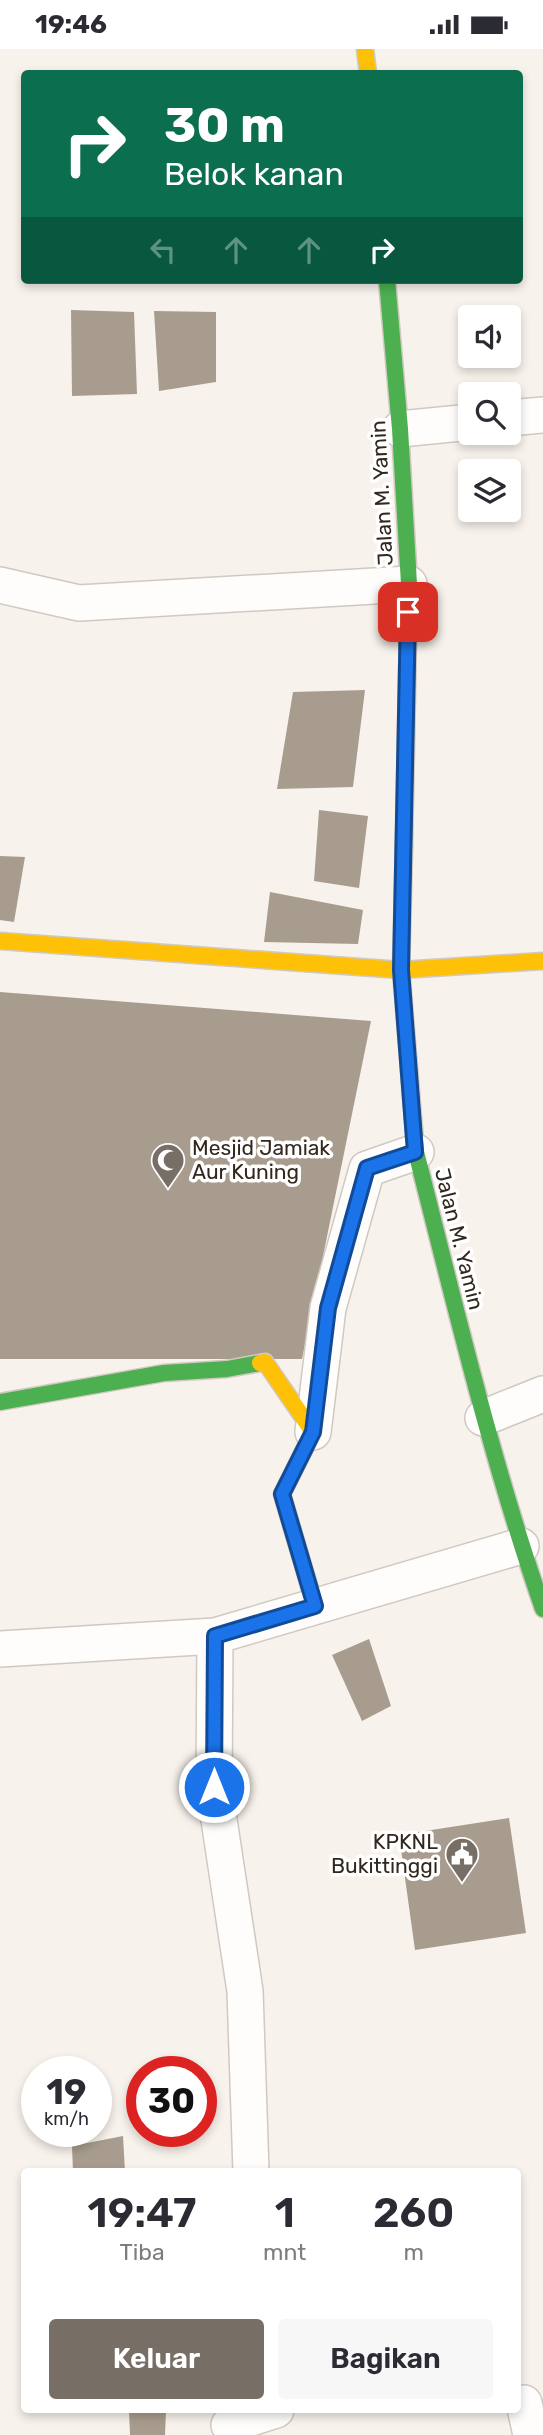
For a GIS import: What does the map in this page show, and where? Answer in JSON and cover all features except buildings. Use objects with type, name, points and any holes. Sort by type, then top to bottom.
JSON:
[{"type":"street","points":[[365,49],[368,70]]},
{"type":"street","name":"Jalan M. Yamin","points":[[387,284],[400,429],[408,584],[401,970],[415,1152],[483,1418],[521,1546],[543,1609]]},
{"type":"street","points":[[521,417],[543,415]]},
{"type":"street","points":[[400,429],[458,423]]},
{"type":"street","points":[[0,585],[79,603],[408,584]]},
{"type":"street","points":[[0,941],[401,970],[543,961]]},
{"type":"street","points":[[315,1606],[282,1494],[313,1432],[328,1308],[367,1168],[415,1152]]},
{"type":"street","points":[[0,1402],[164,1373],[226,1369],[265,1362],[313,1432]]},
{"type":"street","points":[[483,1418],[543,1394]]},
{"type":"street","points":[[0,1649],[215,1636],[521,1546]]},
{"type":"street","points":[[215,1636],[214,1787],[245,1991],[251,2168]]},
{"type":"street","points":[[230,2423],[265,2413]]},
{"type":"traffic: fast","points":[[387,284],[400,429],[409,584],[404,847]]},
{"type":"traffic: fast","points":[[413,1118],[416,1152],[475,1382],[524,1553],[543,1609]]},
{"type":"traffic: fast","points":[[0,1402],[164,1373],[227,1369],[260,1363]]},
{"type":"traffic: slow","points":[[365,49],[368,70]]},
{"type":"traffic: slow","points":[[0,941],[401,970],[543,961]]},
{"type":"traffic: slow","points":[[260,1363],[265,1362],[313,1432],[282,1494],[315,1606]]},
{"type":"traffic: jam","points":[[404,847],[401,970],[413,1118]]},
{"type":"place","name":"Mesjid Jamiak Aur Kuning","points":[[168,1190]]},
{"type":"place","name":"KPKNL Bukittinggi","points":[[462,1884]]},
{"type":"route","points":[[214,1787],[215,1636],[315,1606],[282,1494],[313,1432],[328,1308],[367,1168],[415,1152],[401,970],[408,612]]}]
